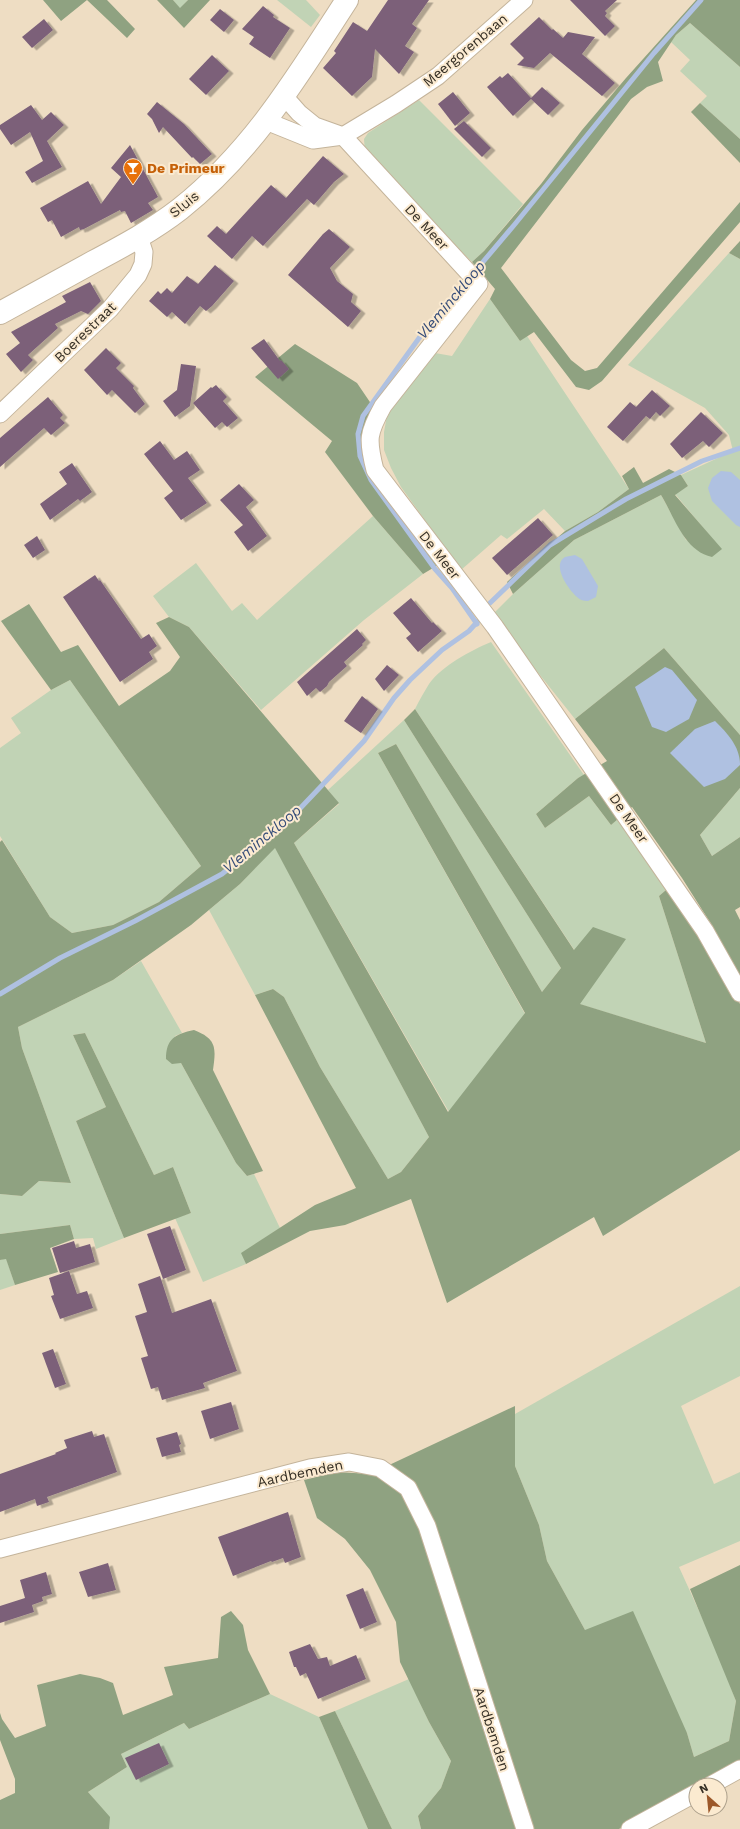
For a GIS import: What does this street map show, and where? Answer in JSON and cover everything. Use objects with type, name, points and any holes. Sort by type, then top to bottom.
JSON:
[{"type":"street","name":"Sluis","points":[[0,313],[139,237],[180,209],[200,192],[232,160],[266,121],[347,0]]},
{"type":"street","name":"Meergorenbaan","points":[[266,121],[313,140],[343,136],[396,104],[438,76],[524,0]]},
{"type":"street","points":[[284,96],[299,113],[315,126],[343,136]]},
{"type":"street","name":"De Meer","points":[[343,136],[479,284],[379,413],[372,426],[369,447],[375,470],[504,640],[701,925],[740,993]]},
{"type":"street","name":"Boerestraat","points":[[0,414],[110,309],[138,275],[143,264],[144,252],[139,237]]},
{"type":"street","name":"Aardbemden","points":[[0,1549],[310,1468],[349,1462],[380,1468],[408,1488],[427,1526],[525,1829]]},
{"type":"street","points":[[726,1777],[740,1769]]},
{"type":"street","points":[[630,1829],[688,1797]]},
{"type":"green space","points":[[43,0],[87,0],[61,21]]},
{"type":"green space","points":[[87,0],[107,0],[135,29],[127,38]]},
{"type":"green space","points":[[157,0],[173,0],[180,8],[188,0],[210,0],[184,28]]},
{"type":"green space","points":[[173,0],[188,0],[180,9]]},
{"type":"green space","points":[[277,0],[306,0],[320,15],[311,27]]},
{"type":"green space","points":[[696,0],[740,0],[740,67],[690,23],[676,35],[658,62],[663,81],[647,87],[631,99],[501,268],[571,360],[585,371],[597,368],[740,202],[740,222],[602,381],[589,390],[576,387],[534,332],[520,341],[490,299],[495,289],[472,262],[484,251],[541,184],[582,130],[626,78]]},
{"type":"green space","points":[[690,23],[740,67],[740,139],[700,103],[707,96],[680,71],[690,60],[671,42],[676,35]]},
{"type":"green space","points":[[419,100],[523,204],[484,251],[472,262],[365,153],[364,139],[368,133]]},
{"type":"green space","points":[[700,103],[740,139],[740,163],[691,112]]},
{"type":"green space","points":[[740,241],[740,259],[729,253]]},
{"type":"green space","points":[[729,253],[740,259],[740,735],[664,648],[575,719],[492,615],[513,594],[574,540],[661,495],[686,540],[721,549],[675,494],[688,486],[681,475],[733,451],[729,435],[705,408],[628,365]]},
{"type":"green space","points":[[490,299],[520,341],[527,336],[629,489],[598,512],[565,531],[544,509],[507,539],[501,535],[461,570],[401,487],[384,450],[384,432],[388,410],[435,353],[452,356]]},
{"type":"green space","points":[[295,344],[357,383],[374,408],[382,487],[415,537],[438,565],[423,574],[373,516],[325,452],[332,441],[255,377]]},
{"type":"green space","points":[[634,467],[643,483],[669,469],[681,475],[688,486],[675,495],[722,549],[712,557],[694,548],[681,532],[661,495],[574,540],[513,594],[507,582],[565,531],[598,512],[629,489],[622,476]]},
{"type":"green space","points":[[373,516],[423,574],[364,620],[261,710],[189,627],[169,617],[153,596],[196,563],[232,611],[242,603],[257,620]]},
{"type":"green space","points":[[29,604],[61,652],[78,645],[119,706],[170,671],[180,657],[156,623],[169,617],[189,627],[339,803],[294,843],[448,1112],[525,1013],[378,753],[396,744],[542,992],[561,968],[404,720],[415,709],[574,950],[593,927],[626,939],[580,1004],[706,1043],[659,896],[666,890],[705,943],[740,1004],[740,1150],[603,1236],[594,1217],[447,1303],[411,1199],[345,1225],[310,1231],[246,1264],[241,1253],[315,1205],[356,1188],[255,995],[273,989],[284,997],[320,1067],[388,1179],[401,1172],[429,1137],[275,848],[240,884],[191,925],[113,980],[18,1027],[22,1048],[71,1183],[39,1181],[22,1196],[0,1194],[0,842],[2,840],[50,917],[72,933],[113,925],[159,902],[201,866],[70,680],[51,690],[1,621]]},
{"type":"green space","points":[[491,642],[584,775],[578,778],[536,814],[545,828],[589,796],[611,825],[619,818],[666,890],[659,896],[706,1043],[579,1004],[575,951],[415,709],[429,684],[435,677],[449,665],[466,654]]},
{"type":"green space","points":[[664,648],[740,735],[740,788],[700,835],[712,856],[740,837],[740,907],[735,910],[740,920],[740,977],[713,927],[682,878],[632,807],[611,825],[589,796],[545,828],[536,814],[578,778],[607,761],[575,719]]},
{"type":"green space","points":[[70,680],[201,866],[159,902],[113,925],[72,933],[50,917],[0,836],[0,748],[21,733],[11,718],[51,690]]},
{"type":"green space","points":[[404,720],[561,968],[542,992],[396,744],[378,753],[525,1014],[449,1112],[294,843],[339,804],[328,790]]},
{"type":"green space","points":[[740,788],[740,837],[712,856],[700,835]]},
{"type":"green space","points":[[275,847],[429,1137],[401,1172],[388,1179],[320,1067],[284,997],[273,989],[255,995],[209,910],[240,884]]},
{"type":"green space","points":[[141,961],[182,1033],[175,1036],[181,1063],[236,1163],[247,1176],[254,1174],[280,1228],[242,1253],[246,1264],[203,1282],[175,1218],[191,1213],[173,1167],[154,1175],[85,1033],[73,1035],[106,1107],[76,1121],[124,1238],[96,1249],[93,1238],[74,1239],[70,1225],[0,1234],[0,1194],[22,1196],[39,1181],[71,1183],[22,1048],[18,1027],[113,980]]},
{"type":"green space","points":[[194,1030],[202,1033],[211,1041],[213,1045],[215,1056],[213,1070],[263,1171],[247,1176],[236,1163],[181,1063],[172,1064],[166,1059],[166,1052],[173,1038],[182,1033]]},
{"type":"green space","points":[[85,1033],[154,1175],[173,1167],[191,1213],[124,1238],[76,1121],[106,1107],[73,1035]]},
{"type":"green space","points":[[70,1225],[74,1239],[50,1248],[58,1272],[15,1285],[6,1259],[0,1260],[0,1234]]},
{"type":"green space","points":[[6,1258],[15,1285],[0,1290],[0,1260]]},
{"type":"green space","points":[[740,1286],[740,1376],[681,1406],[714,1484],[740,1472],[740,1541],[679,1567],[714,1644],[736,1701],[729,1741],[694,1757],[687,1733],[585,1630],[547,1561],[539,1525],[515,1466],[515,1414]]},
{"type":"green space","points":[[515,1406],[515,1466],[539,1525],[547,1561],[585,1630],[633,1611],[687,1733],[694,1757],[729,1741],[736,1701],[690,1589],[740,1565],[740,1760],[710,1777],[688,1777],[688,1790],[619,1829],[421,1829],[418,1816],[441,1788],[451,1761],[429,1722],[400,1662],[396,1622],[370,1570],[345,1539],[317,1518],[304,1480],[337,1472],[370,1474]]},
{"type":"green space","points":[[231,1611],[243,1625],[248,1650],[270,1694],[189,1729],[184,1723],[121,1754],[127,1767],[88,1792],[110,1817],[109,1829],[0,1829],[0,1800],[15,1793],[15,1779],[0,1740],[0,1713],[2,1719],[15,1738],[46,1726],[37,1685],[80,1674],[100,1678],[113,1683],[123,1715],[173,1695],[164,1667],[218,1658],[221,1617]]},
{"type":"green space","points":[[409,1679],[429,1722],[451,1761],[441,1788],[418,1816],[421,1829],[392,1829],[335,1711]]},
{"type":"green space","points":[[270,1694],[319,1717],[368,1829],[109,1829],[109,1817],[88,1792],[127,1767],[121,1754],[184,1723],[189,1729]]},
{"type":"green space","points":[[335,1711],[392,1829],[368,1829],[319,1717]]},
{"type":"water","points":[[721,471],[731,472],[740,480],[740,527],[736,525],[712,501],[708,488],[712,478]]},
{"type":"water","points":[[575,555],[582,559],[598,586],[596,597],[588,601],[581,600],[574,594],[566,583],[561,571],[561,561],[565,557]]},
{"type":"water","points":[[665,667],[672,670],[697,700],[689,719],[666,732],[652,727],[635,687]]},
{"type":"water","points":[[715,721],[732,740],[738,752],[740,765],[725,779],[704,787],[670,753],[695,729]]},
{"type":"building","points":[[388,0],[429,0],[412,24],[417,28],[405,46],[414,52],[399,74],[375,49],[372,77],[352,96],[323,68],[336,53],[334,51],[353,22],[367,31]]},
{"type":"building","points":[[570,0],[617,0],[605,11],[607,13],[605,16],[615,26],[605,36]]},
{"type":"building","points":[[263,6],[274,15],[273,17],[290,28],[270,58],[249,44],[254,37],[242,29]]},
{"type":"building","points":[[220,9],[234,20],[224,32],[210,20]]},
{"type":"building","points":[[539,17],[552,30],[553,29],[563,38],[568,32],[595,37],[582,54],[615,83],[602,96],[550,53],[534,68],[517,65],[524,58],[510,44]]},
{"type":"building","points":[[44,19],[53,30],[32,48],[22,37]]},
{"type":"building","points":[[212,55],[229,71],[206,95],[189,79]]},
{"type":"building","points":[[508,73],[531,98],[542,87],[560,103],[548,115],[531,99],[513,116],[487,87],[500,76],[502,78]]},
{"type":"building","points":[[453,92],[470,113],[455,126],[438,104]]},
{"type":"building","points":[[157,102],[184,124],[212,154],[200,164],[193,157],[192,158],[163,127],[159,133],[152,119],[147,114]]},
{"type":"building","points":[[31,105],[42,120],[51,112],[64,125],[47,141],[62,167],[32,183],[25,172],[43,161],[30,132],[11,145],[0,129],[0,125]]},
{"type":"building","points":[[464,121],[491,148],[482,157],[454,129]]},
{"type":"building","points":[[130,145],[158,197],[148,203],[153,210],[131,223],[125,211],[121,212],[120,210],[80,230],[79,227],[61,237],[52,220],[48,222],[40,208],[88,181],[101,204],[121,177],[111,168]]},
{"type":"building","points":[[323,156],[344,174],[334,182],[314,205],[307,199],[263,246],[252,236],[232,259],[207,236],[217,226],[226,234],[271,185],[286,198]]},
{"type":"building","points":[[329,229],[350,247],[330,268],[337,281],[353,294],[351,302],[361,311],[348,327],[288,275]]},
{"type":"building","points":[[215,265],[234,281],[212,306],[206,311],[200,306],[185,324],[172,312],[167,317],[149,301],[158,291],[161,294],[167,288],[172,293],[187,276],[198,284]]},
{"type":"building","points":[[90,282],[101,301],[88,314],[81,311],[55,324],[58,328],[28,355],[33,360],[21,372],[6,354],[20,343],[11,332],[66,302],[62,296]]},
{"type":"building","points":[[264,339],[280,361],[281,360],[289,369],[278,379],[251,348]]},
{"type":"building","points":[[106,348],[121,363],[116,368],[134,386],[133,388],[145,404],[135,413],[112,390],[107,395],[84,370]]},
{"type":"building","points":[[181,364],[196,366],[190,406],[175,417],[163,401],[177,390]]},
{"type":"building","points":[[216,385],[227,397],[223,401],[238,418],[227,427],[222,422],[215,428],[193,403],[211,387],[212,388]]},
{"type":"building","points":[[652,390],[670,406],[660,416],[656,412],[650,419],[646,416],[623,441],[607,427],[630,402],[636,407]]},
{"type":"building","points":[[48,397],[63,415],[60,418],[65,423],[51,435],[44,428],[0,467],[0,438]]},
{"type":"building","points":[[701,412],[723,433],[709,447],[703,441],[682,458],[670,444]]},
{"type":"building","points":[[160,441],[174,460],[187,451],[200,470],[188,478],[207,503],[181,520],[164,498],[173,491],[144,454]]},
{"type":"building","points":[[72,463],[92,492],[80,501],[78,499],[50,520],[40,504],[67,484],[59,472]]},
{"type":"building","points":[[239,484],[254,500],[246,507],[267,536],[248,551],[234,532],[243,525],[220,500]]},
{"type":"building","points":[[538,518],[553,535],[507,575],[492,558]]},
{"type":"building","points":[[37,536],[45,550],[33,558],[24,545]]},
{"type":"building","points":[[95,575],[141,639],[149,634],[157,646],[149,652],[153,659],[120,682],[63,597]]},
{"type":"building","points":[[411,598],[432,623],[433,622],[442,631],[418,652],[406,638],[411,634],[393,613]]},
{"type":"building","points":[[357,629],[366,640],[362,644],[363,645],[344,662],[347,666],[329,682],[327,686],[320,692],[316,688],[307,696],[297,682]]},
{"type":"building","points":[[387,665],[399,675],[384,691],[375,679]]},
{"type":"building","points":[[362,696],[378,709],[361,733],[344,721]]},
{"type":"building","points":[[170,1226],[186,1270],[163,1279],[147,1234]]},
{"type":"building","points":[[74,1241],[76,1248],[90,1244],[95,1262],[60,1273],[52,1248]]},
{"type":"building","points":[[69,1271],[77,1294],[87,1291],[93,1308],[60,1319],[51,1296],[54,1295],[49,1278]]},
{"type":"building","points":[[160,1276],[172,1313],[211,1299],[237,1371],[203,1383],[205,1388],[162,1400],[158,1387],[151,1389],[141,1358],[148,1356],[135,1316],[147,1312],[138,1284]]},
{"type":"building","points":[[53,1349],[66,1384],[55,1388],[42,1353]]},
{"type":"building","points":[[231,1402],[239,1429],[210,1439],[201,1411]]},
{"type":"building","points":[[92,1431],[94,1437],[104,1434],[117,1472],[47,1497],[49,1502],[37,1506],[35,1499],[0,1512],[0,1474],[56,1454],[55,1453],[67,1448],[64,1440]]},
{"type":"building","points":[[177,1432],[181,1444],[179,1445],[181,1452],[162,1457],[156,1438]]},
{"type":"building","points":[[288,1512],[301,1557],[285,1563],[283,1558],[272,1562],[271,1561],[233,1576],[218,1537]]},
{"type":"building","points":[[108,1563],[116,1590],[88,1597],[79,1572]]},
{"type":"building","points":[[46,1572],[52,1594],[42,1597],[43,1601],[32,1605],[34,1612],[0,1623],[0,1606],[25,1598],[20,1580]]},
{"type":"building","points":[[363,1588],[377,1622],[360,1629],[346,1595]]},
{"type":"building","points":[[310,1644],[318,1659],[327,1657],[330,1666],[356,1655],[366,1679],[318,1699],[306,1673],[300,1676],[296,1667],[294,1667],[289,1652]]},
{"type":"building","points":[[159,1743],[169,1764],[136,1780],[125,1758]]},
{"type":"waterway","name":"Vleminckloop","points":[[477,624],[452,588],[435,569],[371,480],[360,456],[358,434],[363,416],[422,334],[515,224],[654,53],[701,0]]},
{"type":"waterway","points":[[490,603],[550,545],[626,499],[702,461],[740,448]]},
{"type":"waterway","name":"Vleminckloop","points":[[0,994],[60,958],[135,921],[222,874],[291,818],[364,741],[394,698],[410,680],[442,650],[469,631],[478,621]]},
{"type":"place","name":"De Primeur","points":[[133,185]]}]
